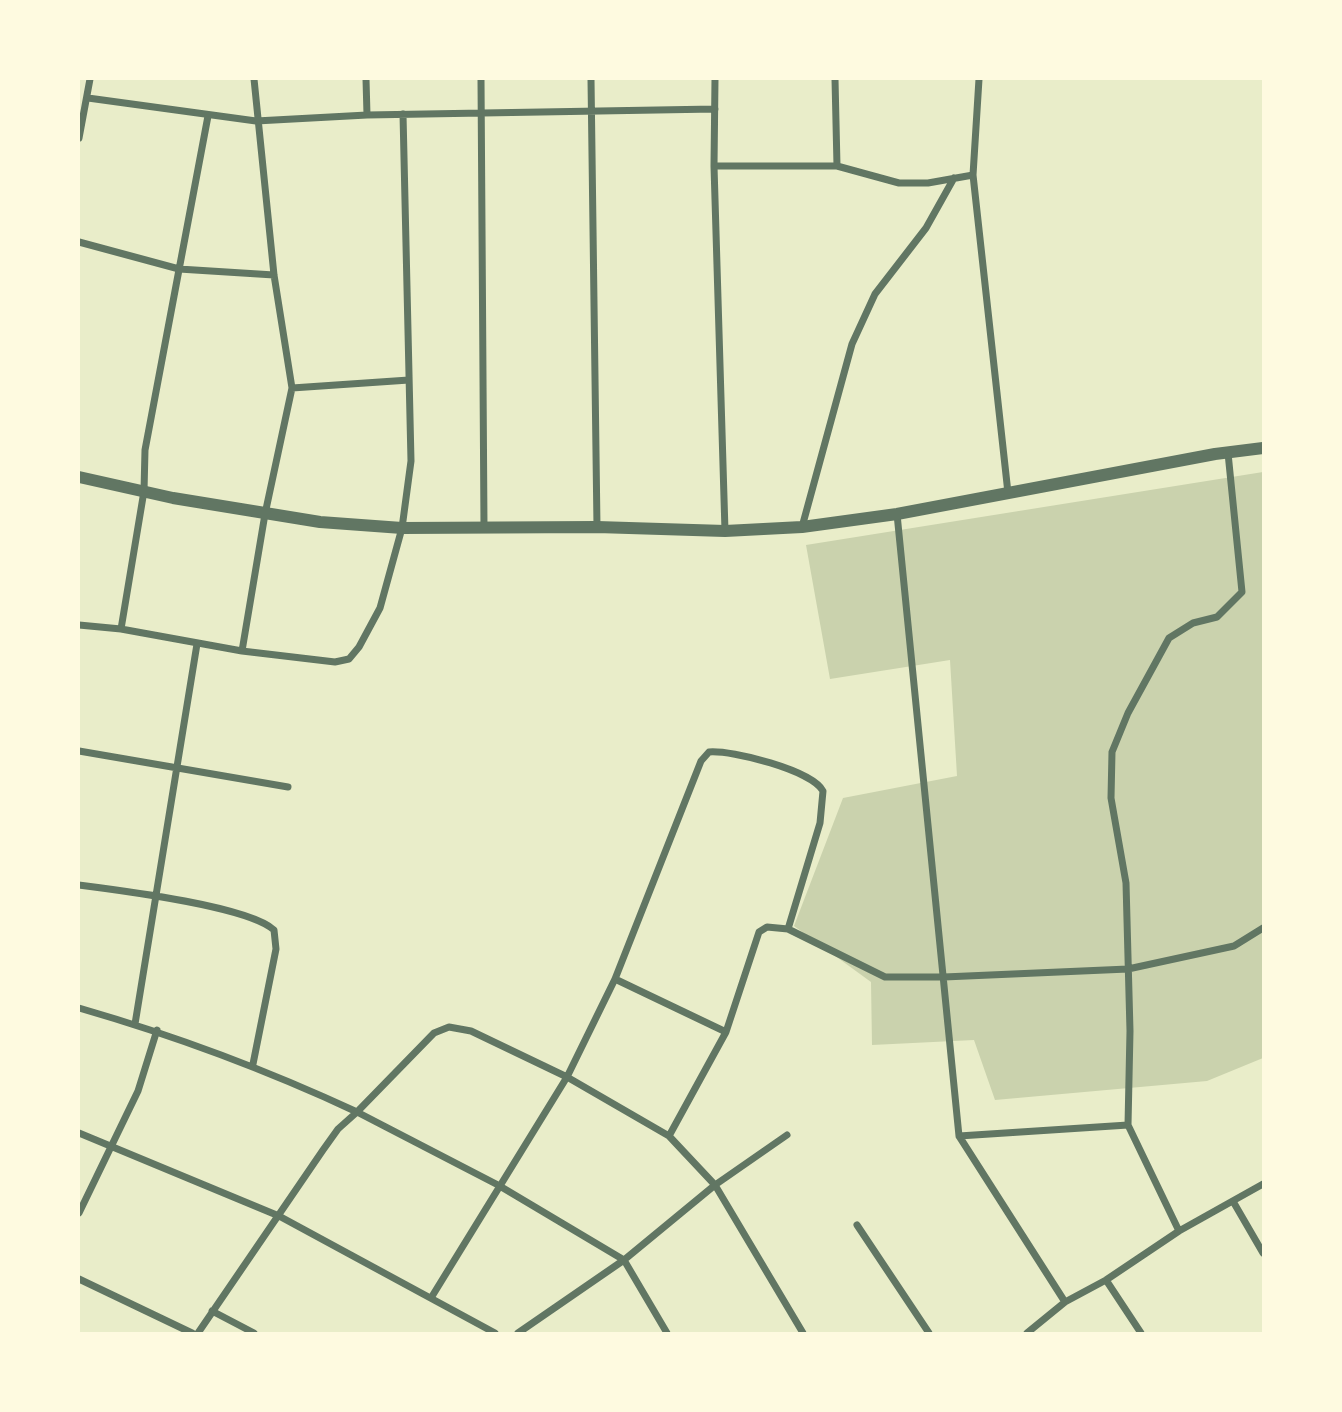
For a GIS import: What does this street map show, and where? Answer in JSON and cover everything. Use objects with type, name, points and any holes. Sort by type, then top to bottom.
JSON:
[{"type":"street","points":[[79,138],[90,79]]},
{"type":"street","points":[[242,651],[265,514],[292,388],[274,275],[256,121],[254,79]]},
{"type":"street","points":[[366,79],[367,115]]},
{"type":"street","points":[[481,79],[484,526]]},
{"type":"street","points":[[591,79],[597,527]]},
{"type":"street","points":[[715,79],[714,166],[725,531]]},
{"type":"street","points":[[835,79],[837,166]]},
{"type":"street","points":[[979,79],[973,175],[1008,493]]},
{"type":"street","points":[[88,98],[256,121],[403,114],[715,109]]},
{"type":"street","points":[[79,625],[121,629],[242,651],[335,662],[349,659],[359,647],[380,608],[402,528],[411,461],[403,114]]},
{"type":"street","points":[[121,629],[144,491],[145,450],[208,116]]},
{"type":"street","points":[[714,166],[837,166],[899,183],[973,175]]},
{"type":"street","points":[[802,527],[852,344],[875,294],[926,228],[954,178]]},
{"type":"street","points":[[79,242],[179,269],[274,275]]},
{"type":"street","points":[[292,388],[410,380]]},
{"type":"street","points":[[79,477],[265,514],[402,528],[597,527],[725,531],[802,527],[897,514],[1263,448]]},
{"type":"street","points":[[1179,1231],[1128,1125],[1126,883],[1111,798],[1112,752],[1128,713],[1169,638],[1193,623],[1217,617],[1242,592],[1228,453]]},
{"type":"street","points":[[897,514],[924,804],[960,1136],[1065,1302]]},
{"type":"street","points":[[135,1024],[197,644]]},
{"type":"street","points":[[79,751],[288,787]]},
{"type":"street","points":[[431,1298],[498,1185],[567,1077],[615,979],[701,761],[709,752],[723,751],[751,757],[815,781],[823,791],[820,823],[788,929]]},
{"type":"street","points":[[79,885],[154,895],[257,919],[274,930],[276,949],[253,1065]]},
{"type":"street","points":[[669,1136],[726,1032],[759,932],[767,927],[788,929],[885,977],[1128,969],[1234,946],[1263,928]]},
{"type":"street","points":[[615,979],[726,1032]]},
{"type":"street","points":[[79,1008],[157,1030],[253,1065],[357,1112],[498,1185],[624,1260],[667,1333]]},
{"type":"street","points":[[198,1333],[338,1129],[434,1033],[449,1027],[471,1031],[567,1077],[669,1136],[715,1185],[803,1333]]},
{"type":"street","points":[[79,1213],[138,1091],[157,1030]]},
{"type":"street","points":[[960,1136],[1128,1125]]},
{"type":"street","points":[[79,1133],[279,1216],[495,1333]]},
{"type":"street","points":[[518,1333],[624,1260],[715,1185],[787,1135]]},
{"type":"street","points":[[1027,1333],[1065,1302],[1107,1280],[1179,1231],[1234,1203],[1263,1184]]},
{"type":"street","points":[[1234,1203],[1263,1253]]},
{"type":"street","points":[[857,1225],[929,1333]]},
{"type":"street","points":[[79,1279],[192,1333]]},
{"type":"street","points":[[1107,1280],[1141,1333]]},
{"type":"street","points":[[212,1311],[254,1333]]},
{"type":"green space","points":[[1263,472],[1263,1058],[1207,1081],[995,1100],[974,1040],[872,1045],[871,982],[794,926],[843,798],[957,776],[950,660],[830,679],[806,545]]}]
